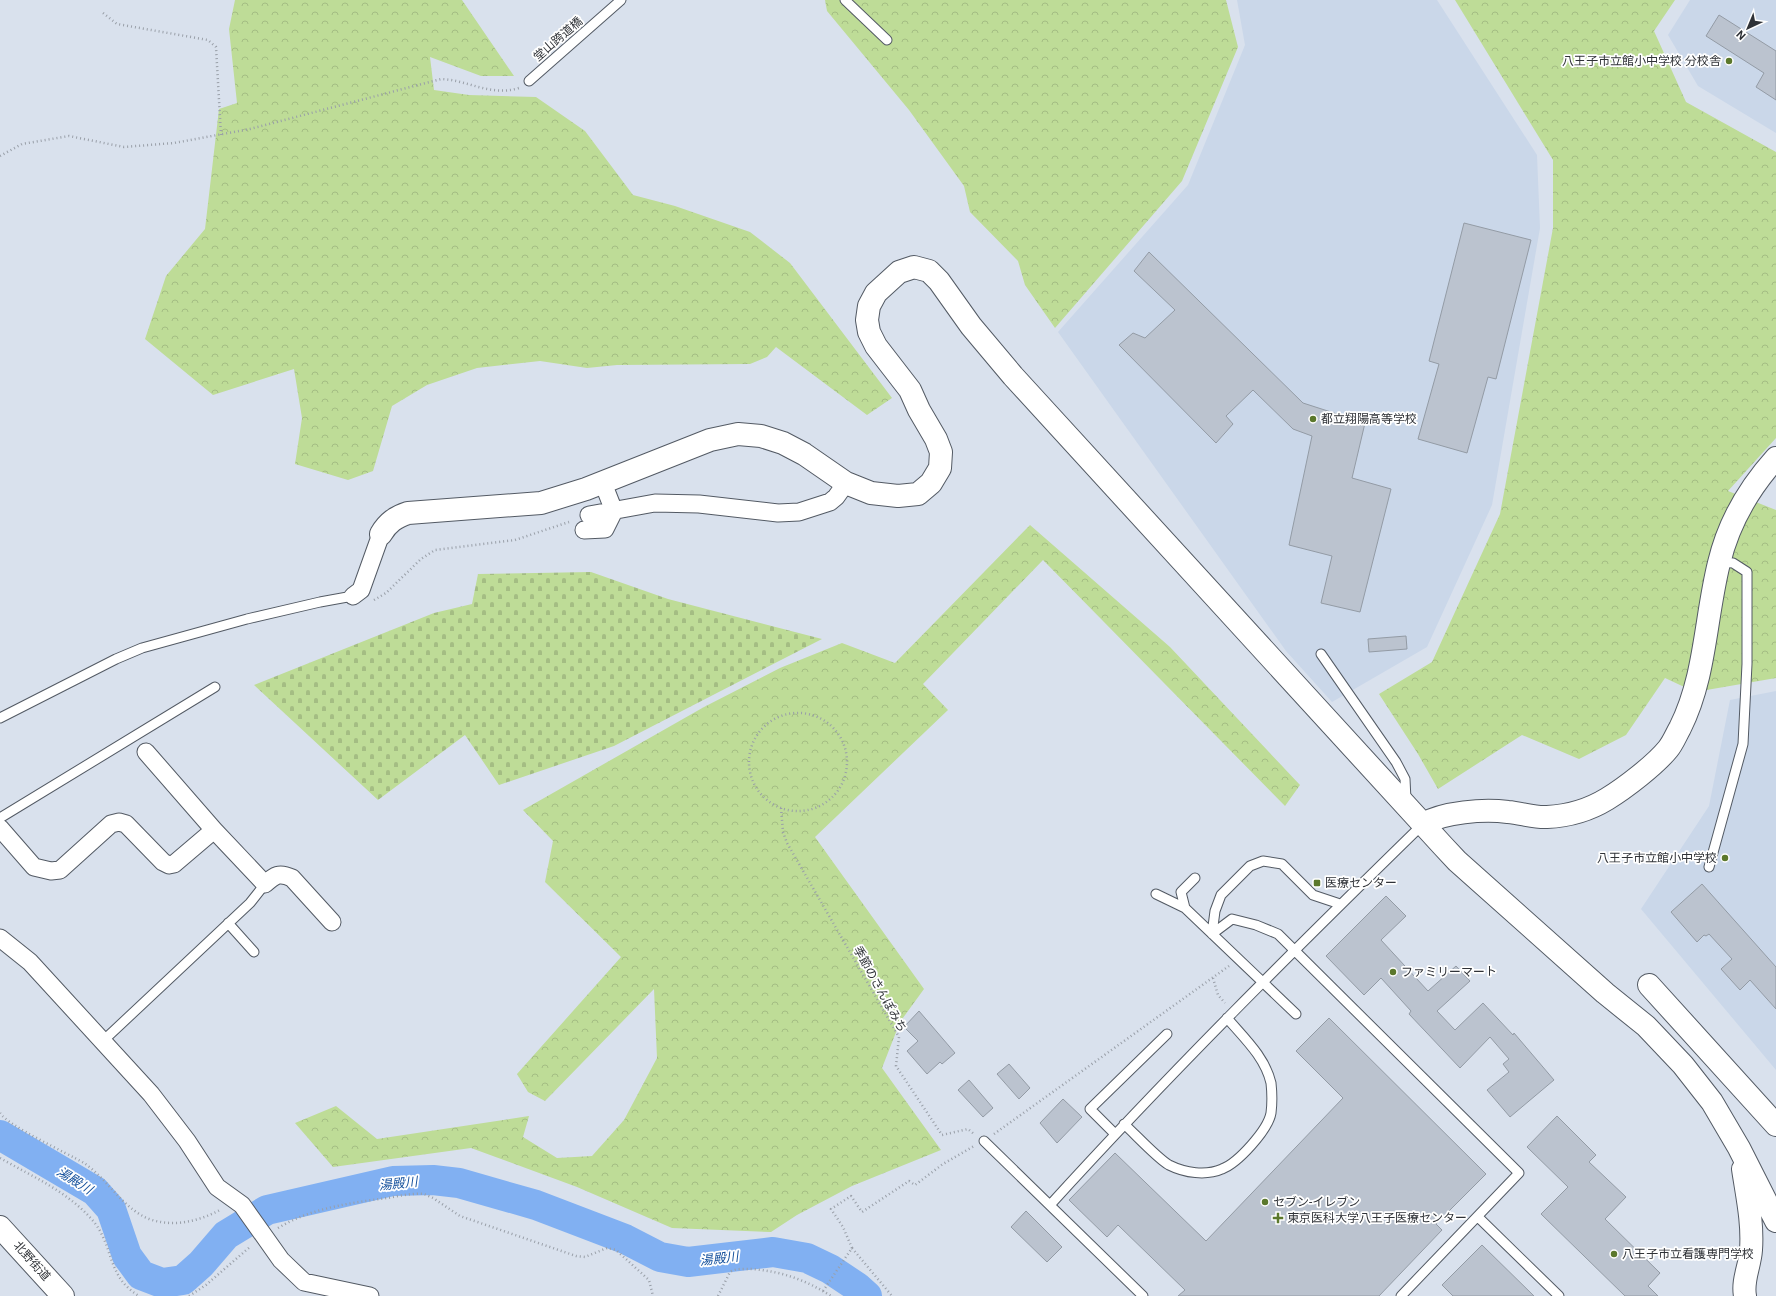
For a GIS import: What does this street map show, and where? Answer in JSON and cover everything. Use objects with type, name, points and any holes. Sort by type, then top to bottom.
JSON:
[{"type":"street","points":[[353,596],[361,590],[382,534],[387,525],[398,517],[408,514],[541,503],[603,483],[710,440],[738,434],[761,436],[784,442],[846,483],[871,493],[898,496],[918,494],[931,484],[940,468],[941,452],[936,439],[918,410],[910,390],[876,346],[869,332],[867,320],[869,306],[876,293],[889,280],[899,272],[914,267],[928,271],[939,281],[971,326],[1013,376],[1457,861],[1605,993],[1646,1026],[1683,1065],[1712,1102],[1740,1148],[1776,1221]]},
{"type":"street","points":[[1422,824],[1439,816],[1451,814],[1507,812],[1546,817],[1578,813],[1606,800],[1630,783],[1668,749],[1690,707],[1702,662],[1719,562],[1730,530],[1756,483],[1776,458]]},
{"type":"street","points":[[603,483],[614,511]]},
{"type":"street","points":[[586,523],[614,511],[655,503],[699,504],[778,513],[799,512],[830,502],[836,497],[846,483]]},
{"type":"street","points":[[146,752],[214,830],[265,884],[276,874],[284,874],[292,878],[332,922]]},
{"type":"street","points":[[0,828],[34,867],[51,871],[60,870],[111,824],[119,822],[126,824],[163,862],[169,866],[174,864],[214,830]]},
{"type":"street","points":[[0,938],[30,962],[104,1040],[156,1100],[187,1141],[217,1187],[240,1203],[281,1260],[304,1282],[370,1296]]},
{"type":"street","points":[[1649,985],[1776,1125]]},
{"type":"street","points":[[1740,1148],[1752,1224],[1751,1252],[1743,1288],[1745,1296]]},
{"type":"street","name":"北野街道","points":[[0,1227],[63,1296]]},
{"type":"lane","name":"堂山跨道橋","points":[[529,81],[621,0]]},
{"type":"lane","points":[[845,0],[887,40]]},
{"type":"lane","points":[[1709,867],[1743,744],[1747,664],[1747,572],[1733,563],[1719,562]]},
{"type":"lane","points":[[0,718],[116,659],[142,648],[247,619],[353,596]]},
{"type":"lane","points":[[1321,654],[1396,762],[1405,779],[1406,806]]},
{"type":"lane","points":[[0,818],[214,687]]},
{"type":"lane","points":[[1050,1205],[1124,1124],[1262,982],[1422,824]]},
{"type":"lane","points":[[1212,934],[1215,911],[1221,895],[1250,866],[1263,861],[1282,864],[1313,895],[1340,904]]},
{"type":"lane","points":[[1185,908],[1181,892],[1195,878]]},
{"type":"lane","points":[[104,1040],[250,903],[265,884]]},
{"type":"lane","points":[[1156,894],[1185,908],[1296,1014]]},
{"type":"lane","points":[[1212,934],[1232,919],[1256,925],[1278,934],[1519,1173],[1401,1296]]},
{"type":"lane","points":[[228,923],[254,952]]},
{"type":"lane","points":[[1124,1124],[1169,1165],[1190,1172],[1205,1173],[1223,1169],[1240,1157],[1265,1128],[1271,1114],[1271,1083],[1262,1059],[1227,1018]]},
{"type":"lane","points":[[1115,1134],[1090,1109],[1167,1034]]},
{"type":"lane","points":[[984,1141],[1143,1296]]},
{"type":"lane","points":[[1478,1217],[1559,1296]]},
{"type":"path","points":[[103,13],[117,24],[208,40],[216,48],[221,135]]},
{"type":"path","points":[[0,156],[22,144],[69,136],[124,147],[174,143],[250,130],[440,79],[451,80],[484,90],[506,91],[520,87],[529,81]]},
{"type":"path","points":[[353,596],[371,601],[380,598],[421,559],[435,550],[525,538],[586,523]]},
{"type":"path","points":[[801,713],[815,716],[830,724],[841,738],[847,754],[847,771],[841,787],[830,800],[825,803],[815,808],[798,811],[781,808],[766,799],[756,786],[750,770],[750,753],[757,735],[769,722],[784,715],[801,713]]},
{"type":"path","name":"季節のさんぽみち","points":[[781,808],[783,832],[787,843],[899,1037],[896,1066],[942,1135],[968,1129],[984,1141]]},
{"type":"path","points":[[892,1296],[852,1248],[843,1227],[831,1209],[851,1196],[862,1212],[909,1181],[914,1185],[943,1164],[984,1141],[1239,960]]},
{"type":"path","points":[[1213,978],[1218,995],[1228,1006]]},
{"type":"path","points":[[0,1113],[11,1122],[84,1164],[95,1172],[130,1206],[150,1219],[178,1224],[240,1203]]},
{"type":"path","points":[[0,1158],[53,1187],[87,1215],[99,1229],[121,1282],[128,1289],[139,1296]]},
{"type":"path","points":[[189,1296],[199,1291],[262,1233],[289,1221],[319,1210],[356,1202],[424,1194],[433,1198],[460,1216],[576,1256],[586,1257],[607,1248],[616,1250],[649,1280],[653,1296]]},
{"type":"path","points":[[824,1290],[852,1248]]},
{"type":"path","points":[[718,1296],[730,1272],[737,1269],[763,1270],[783,1273],[824,1290],[831,1296]]},
{"type":"shaded area","name":"都立翔陽高等学校","points":[[1237,0],[1437,0],[1537,155],[1540,228],[1492,505],[1427,647],[1332,702],[1286,651],[1058,332],[1188,185],[1245,45]]},
{"type":"shaded area","name":"八王子市立館小中学校 分校舎","points":[[1690,0],[1776,0],[1776,133],[1698,86],[1668,35]]},
{"type":"shaded area","name":"八王子市立館小中学校","points":[[1776,691],[1776,1070],[1641,909],[1709,806],[1730,700]]},
{"type":"green space","points":[[235,0],[462,0],[514,76],[481,76],[430,57],[434,90],[469,95],[536,97],[585,131],[633,195],[675,206],[750,232],[790,263],[892,398],[867,415],[776,347],[767,357],[750,364],[617,365],[587,368],[540,361],[477,368],[427,385],[392,406],[373,471],[348,480],[295,464],[302,418],[294,369],[213,395],[145,339],[166,276],[205,229],[219,109],[237,103],[229,29]]},
{"type":"green space","points":[[825,0],[1226,0],[1238,47],[1182,181],[1055,328],[1025,285],[1018,261],[970,212],[964,186],[909,110],[827,11]]},
{"type":"green space","points":[[1455,0],[1675,0],[1654,31],[1686,102],[1776,152],[1776,438],[1728,491],[1776,510],[1776,678],[1695,692],[1665,678],[1626,735],[1579,759],[1522,735],[1438,789],[1418,754],[1379,694],[1432,662],[1500,514],[1553,228],[1553,160]]},
{"type":"green space","points":[[1030,525],[1170,647],[1300,785],[1285,806],[1043,560],[923,684],[948,710],[815,837],[924,989],[900,1022],[882,1068],[941,1150],[852,1186],[797,1215],[771,1232],[672,1228],[577,1187],[471,1148],[333,1167],[295,1123],[336,1106],[377,1139],[529,1116],[523,1137],[557,1158],[592,1156],[624,1120],[657,1058],[654,989],[545,1101],[528,1092],[517,1074],[621,957],[545,882],[553,841],[523,810],[704,707],[780,668],[842,643],[895,663]]},
{"type":"green space","points":[[591,572],[668,599],[822,639],[614,746],[499,785],[465,735],[378,800],[254,685],[434,613],[472,604],[478,574]]},
{"type":"building","points":[[1719,15],[1776,51],[1776,100],[1756,87],[1764,73],[1706,36]]},
{"type":"building","points":[[1464,223],[1531,240],[1496,379],[1488,377],[1467,453],[1418,439],[1439,364],[1429,361]]},
{"type":"building","points":[[1149,252],[1303,403],[1365,423],[1352,478],[1391,489],[1360,612],[1321,603],[1332,556],[1289,545],[1312,436],[1293,429],[1253,390],[1226,416],[1233,424],[1216,443],[1119,345],[1133,333],[1145,338],[1175,310],[1134,271]]},
{"type":"building","points":[[1406,636],[1407,649],[1369,652],[1368,639]]},
{"type":"building","points":[[1702,884],[1776,967],[1776,1009],[1750,980],[1740,990],[1721,969],[1732,959],[1709,934],[1706,936],[1704,935],[1697,942],[1671,912]]},
{"type":"building","points":[[1386,896],[1406,916],[1381,940],[1428,991],[1456,966],[1470,981],[1437,1011],[1455,1030],[1483,1003],[1513,1035],[1514,1033],[1554,1080],[1510,1117],[1487,1090],[1509,1072],[1503,1064],[1509,1059],[1490,1037],[1460,1068],[1409,1014],[1411,1011],[1381,978],[1364,995],[1326,956]]},
{"type":"building","points":[[919,1011],[955,1053],[942,1064],[940,1062],[927,1074],[907,1051],[918,1041],[904,1027]]},
{"type":"building","points":[[1329,1018],[1486,1174],[1436,1224],[1442,1230],[1379,1296],[1178,1296],[1185,1290],[1118,1225],[1107,1237],[1069,1200],[1115,1153],[1206,1241],[1343,1098],[1296,1051]]},
{"type":"building","points":[[1009,1064],[1030,1088],[1019,1099],[997,1074]]},
{"type":"building","points":[[969,1080],[993,1108],[983,1117],[958,1090]]},
{"type":"building","points":[[1063,1099],[1082,1117],[1057,1143],[1040,1123]]},
{"type":"building","points":[[1557,1116],[1596,1155],[1589,1162],[1626,1197],[1605,1219],[1660,1273],[1648,1286],[1658,1296],[1625,1296],[1541,1214],[1568,1187],[1527,1147]]},
{"type":"building","points":[[1026,1211],[1062,1247],[1047,1262],[1011,1227]]},
{"type":"building","points":[[1482,1245],[1534,1296],[1453,1296],[1442,1285]]},
{"type":"waterway","name":"湯殿川","points":[[0,1135],[95,1191],[111,1209],[127,1256],[141,1275],[162,1283],[183,1280],[201,1264],[226,1235],[267,1210],[393,1181],[433,1180],[459,1183],[536,1205],[625,1239],[660,1257],[688,1262],[773,1252],[807,1258],[830,1269],[857,1287],[867,1296]]},
{"type":"place","name":"八王子市立館小中学校 分校舎","points":[[1729,61]]},
{"type":"place","name":"都立翔陽高等学校","points":[[1313,419]]},
{"type":"place","name":"八王子市立館小中学校","points":[[1725,858]]},
{"type":"place","name":"医療センター","points":[[1317,883]]},
{"type":"place","name":"ファミリーマート","points":[[1393,972]]},
{"type":"place","name":"セブン-イレブン","points":[[1265,1202]]},
{"type":"place","name":"東京医科大学八王子医療センター","points":[[1278,1218]]},
{"type":"place","name":"八王子市立看護専門学校","points":[[1614,1254]]}]
